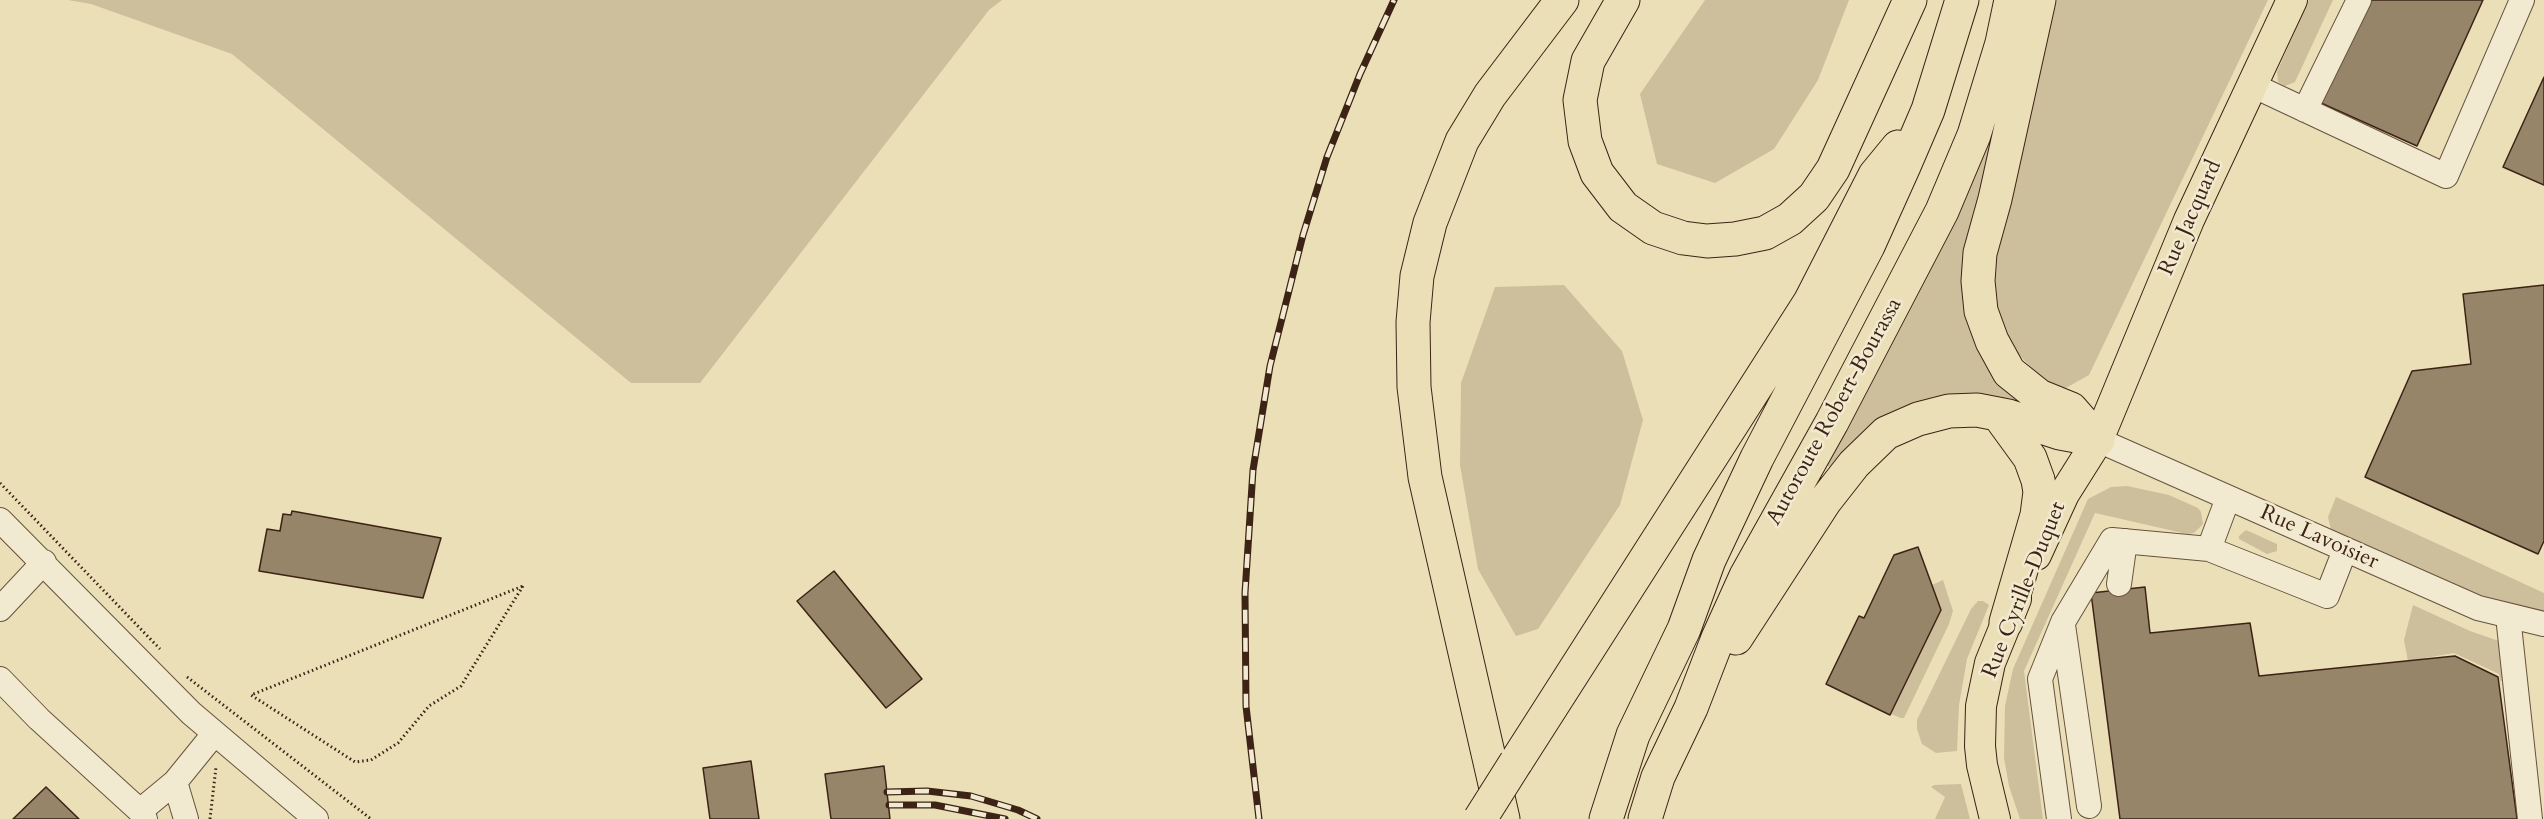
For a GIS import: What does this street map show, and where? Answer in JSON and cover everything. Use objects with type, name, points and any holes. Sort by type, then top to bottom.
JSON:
[{"type":"highway","points":[[1503,819],[1425,477],[1414,387],[1413,322],[1417,276],[1430,223],[1462,141],[1490,95],[1562,0]]},
{"type":"highway","points":[[1623,0],[1588,61],[1580,100],[1585,141],[1597,173],[1623,207],[1653,228],[1683,238],[1707,241],[1735,239],[1765,233],[1790,219],[1814,197],[1833,169],[1910,0]]},
{"type":"highway","name":"Autoroute Robert-Bourassa","points":[[1606,819],[1634,735],[1684,629],[1709,560],[1757,458],[1868,246],[1928,110],[1962,0]]},
{"type":"highway","name":"Autoroute Robert-Bourassa","points":[[1646,819],[1658,777],[1691,708],[1718,638],[1746,576],[1832,422],[1942,211],[1974,135],[2002,43],[2011,0]]},
{"type":"highway","points":[[2039,0],[1998,187],[1980,253],[1978,281],[1981,311],[1992,342],[2009,372],[2039,396],[2072,409],[2098,440]]},
{"type":"highway","points":[[1480,819],[1810,302],[1875,175],[1928,110]]},
{"type":"highway","points":[[1691,708],[1825,501],[1854,464],[1886,434],[1918,419],[1948,411],[1977,410],[1998,414],[2060,434],[2098,440]]},
{"type":"highway","points":[[1998,414],[2030,458],[2040,492],[2037,515],[2006,622]]},
{"type":"main road","name":"Rue Jacquard","points":[[2098,440],[2189,220],[2292,0]]},
{"type":"main road","name":"Rue Cyrille-Duquet","points":[[1995,819],[1982,765],[1980,726],[1981,706],[1990,663],[2064,494],[2098,440]]},
{"type":"street","points":[[2305,110],[2359,0]]},
{"type":"street","points":[[2252,85],[2446,176],[2522,0]]},
{"type":"street","name":"Rue Lavoisier","points":[[2098,440],[2478,608],[2544,624]]},
{"type":"street","points":[[2209,549],[2228,498]]},
{"type":"street","points":[[0,520],[214,734],[316,819]]},
{"type":"street","points":[[2059,819],[2040,679],[2063,622],[2112,540],[2209,549],[2326,596],[2345,550]]},
{"type":"street","points":[[2119,584],[2125,541]]},
{"type":"street","points":[[0,609],[44,562]]},
{"type":"street","points":[[2508,616],[2530,819]]},
{"type":"street","points":[[2063,622],[2089,807]]},
{"type":"street","points":[[0,679],[39,720],[147,816]]},
{"type":"street","points":[[147,816],[214,734]]},
{"type":"street","points":[[175,782],[186,819]]},
{"type":"street","points":[[147,816],[177,813],[186,819]]},
{"type":"path","points":[[0,483],[167,656]]},
{"type":"path","points":[[523,586],[461,686],[429,706],[398,744],[371,760],[355,762],[251,695],[523,586]]},
{"type":"path","points":[[183,673],[371,819]]},
{"type":"path","points":[[210,819],[216,766]]},
{"type":"shaded area","points":[[68,0],[1002,0],[989,10],[700,383],[631,383],[232,54],[91,4]]},
{"type":"shaded area","points":[[1705,0],[1849,0],[1818,80],[1774,149],[1715,183],[1657,164],[1640,94]]},
{"type":"shaded area","points":[[2057,0],[2268,0],[2089,375],[2064,389],[2043,379],[2015,351],[1997,318],[1992,271]]},
{"type":"shaded area","points":[[2309,0],[2333,0],[2295,82],[2285,86],[2278,82],[2277,72]]},
{"type":"shaded area","points":[[2000,107],[1967,262],[2020,399],[2016,407],[1989,400],[1832,469],[1826,464],[1893,342],[1963,202]]},
{"type":"shaded area","points":[[1564,285],[1622,351],[1643,420],[1620,505],[1538,629],[1516,636],[1478,569],[1460,465],[1461,383],[1495,287]]},
{"type":"shaded area","points":[[2127,486],[2169,495],[2198,508],[2203,524],[2194,533],[2187,534],[2095,513],[2024,671],[2043,819],[2020,819],[2009,786],[2004,758],[2005,706],[2013,669],[2088,499],[2111,487]]},
{"type":"shaded area","points":[[2336,497],[2544,593],[2544,616],[2512,608],[2474,594],[2331,530],[2328,517]]},
{"type":"shaded area","points":[[2246,530],[2277,544],[2277,551],[2267,554],[2239,539],[2239,536]]},
{"type":"shaded area","points":[[1943,580],[1953,611],[1904,718],[1901,718],[1891,714],[1941,610],[1932,585]]},
{"type":"shaded area","points":[[1978,601],[1989,605],[1967,659],[1959,705],[1957,751],[1936,753],[1922,744],[1917,729],[1917,720],[1971,609]]},
{"type":"shaded area","points":[[2413,605],[2470,631],[2499,641],[2507,680],[2500,681],[2499,674],[2454,653],[2408,661],[2404,640]]},
{"type":"shaded area","points":[[1961,784],[1970,819],[1935,819],[1945,797],[1931,787]]},
{"type":"building","points":[[2368,0],[2483,0],[2417,146],[2321,103]]},
{"type":"building","points":[[2544,77],[2544,185],[2503,167]]},
{"type":"building","points":[[2544,285],[2544,541],[2538,554],[2365,477],[2412,371],[2471,364],[2463,294]]},
{"type":"building","points":[[292,511],[441,538],[423,598],[259,571],[267,529],[280,531],[283,514],[291,515]]},
{"type":"building","points":[[1918,547],[1941,610],[1890,715],[1826,684],[1859,616],[1864,618],[1894,555]]},
{"type":"building","points":[[834,571],[922,679],[886,708],[797,601]]},
{"type":"building","points":[[2145,587],[2150,633],[2250,623],[2259,676],[2455,656],[2498,677],[2517,819],[2120,819],[2091,593]]},
{"type":"building","points":[[751,761],[759,819],[710,819],[703,768]]},
{"type":"building","points":[[884,766],[890,819],[831,819],[825,774]]},
{"type":"building","points":[[46,787],[79,819],[13,819]]},
{"type":"railway","points":[[1259,819],[1246,706],[1245,593],[1253,470],[1270,366],[1303,235],[1327,157],[1360,74],[1394,0]]},
{"type":"railway","points":[[887,792],[927,791],[971,796],[1018,810],[1037,819]]},
{"type":"railway","points":[[889,805],[935,805],[1005,819]]}]
